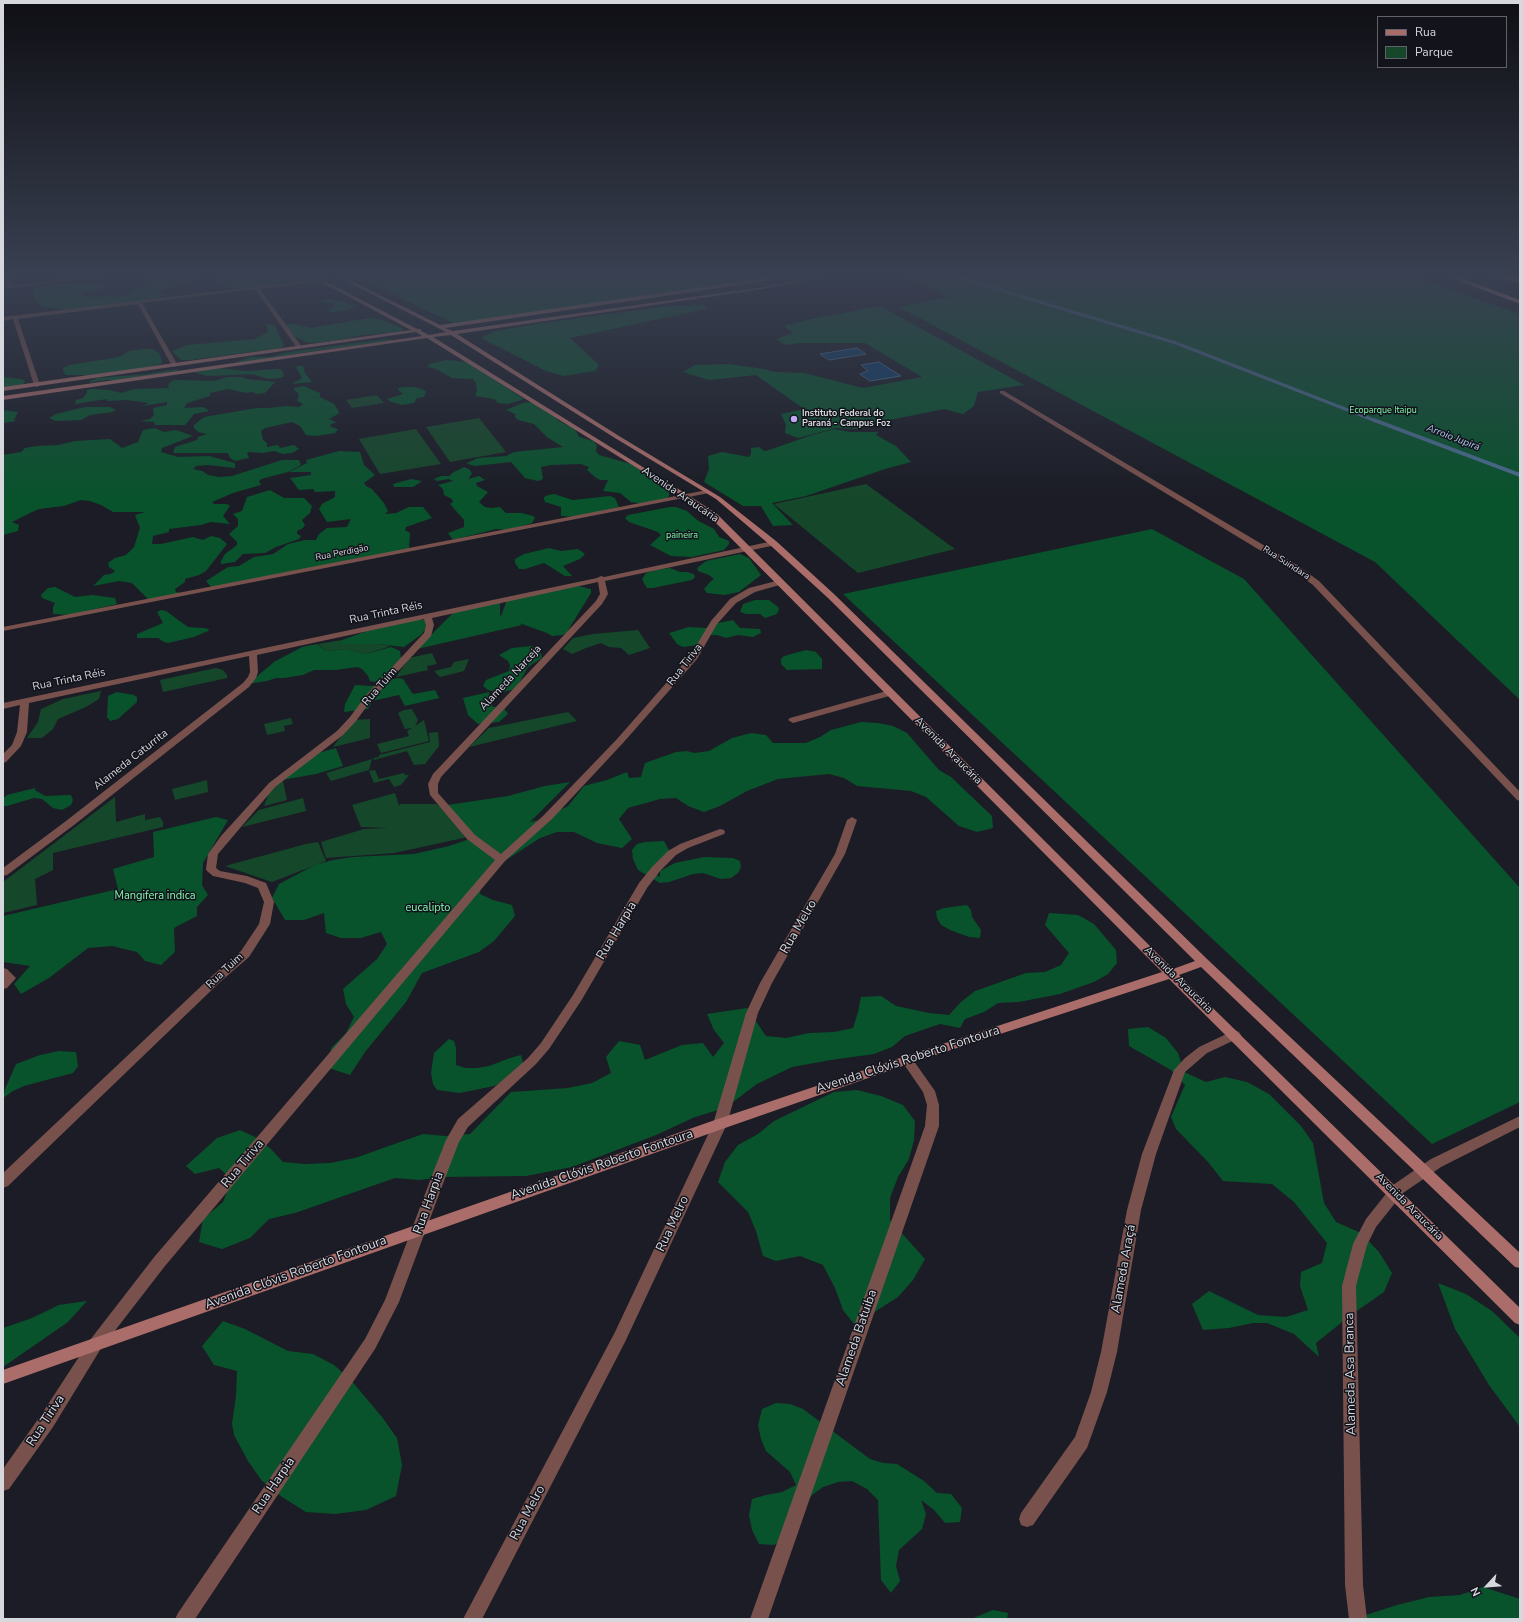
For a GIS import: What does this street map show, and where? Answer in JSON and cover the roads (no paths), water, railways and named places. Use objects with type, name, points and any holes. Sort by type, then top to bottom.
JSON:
[{"type":"street","points":[[25,350],[37,385]]},
{"type":"street","points":[[166,350],[174,364]]},
{"type":"street","points":[[3,390],[279,350]]},
{"type":"street","points":[[3,398],[340,350]]},
{"type":"street","name":"Avenida Araucária","points":[[450,350],[686,496],[714,516],[1171,974],[1235,1035],[1520,1318]]},
{"type":"street","name":"Avenida Araucária","points":[[478,350],[617,438],[729,506],[773,543],[831,596],[1203,962],[1431,1167],[1520,1262]]},
{"type":"street","name":"Rua Suindara","points":[[1002,392],[1294,567],[1316,583],[1520,798]]},
{"type":"street","name":"Rua Perdigão","points":[[3,629],[707,492]]},
{"type":"street","name":"Rua Trinta Réis","points":[[3,706],[601,578],[773,543]]},
{"type":"street","name":"Alameda Narceja","points":[[501,859],[471,837],[433,794],[433,784],[436,776],[599,602],[604,594],[601,578]]},
{"type":"street","name":"Rua Tiriva","points":[[3,1483],[47,1421],[95,1345],[160,1261],[501,859],[548,818],[599,764],[694,657],[714,623],[727,607],[741,595],[752,590],[780,582]]},
{"type":"street","name":"Rua Tuim","points":[[3,1182],[216,979],[245,954],[264,924],[269,902],[262,886],[247,880],[217,874],[211,869],[213,854],[224,838],[272,785],[334,737],[353,719],[370,696],[428,634],[430,624],[427,616]]},
{"type":"street","name":"Alameda Caturrita","points":[[3,873],[70,823],[246,685],[252,678],[254,672],[253,653]]},
{"type":"street","points":[[793,720],[890,693]]},
{"type":"street","points":[[3,760],[16,746],[22,732],[25,701]]},
{"type":"street","name":"Rua Melro","points":[[472,1619],[620,1337],[720,1124],[752,1013],[766,983],[840,854],[852,820]]},
{"type":"street","name":"Rua Harpia","points":[[184,1619],[370,1344],[392,1302],[443,1165],[453,1140],[463,1123],[532,1061],[545,1046],[577,998],[643,886],[656,869],[672,853],[684,846],[720,832]]},
{"type":"street","name":"Avenida Clóvis Roberto Fontoura","points":[[3,1377],[420,1228],[720,1124],[907,1060],[1171,974],[1203,962]]},
{"type":"street","points":[[3,972],[10,978],[3,985]]},
{"type":"street","name":"Alameda Araçá","points":[[1027,1520],[1081,1442],[1099,1392],[1121,1285],[1134,1210],[1149,1154],[1180,1070],[1203,1050],[1235,1035]]},
{"type":"street","name":"Alameda Batuiba","points":[[759,1619],[932,1126],[933,1105],[930,1091],[907,1060]]},
{"type":"street","points":[[1431,1167],[1520,1121]]},
{"type":"street","name":"Alameda Asa Branca","points":[[1358,1619],[1354,1584],[1349,1286],[1360,1244],[1371,1223],[1398,1188],[1431,1167]]},
{"type":"water","points":[[847,350],[860,350],[866,354],[829,360],[820,354]]},
{"type":"water","points":[[879,362],[901,376],[870,381],[860,374],[868,371],[861,365]]},
{"type":"waterway","name":"Arroio Jupirá","points":[[1193,350],[1376,421]]},
{"type":"waterway","name":"Arroio Jupirá","points":[[1374,420],[1520,475]]},
{"type":"place","name":"Instituto Federal do Paraná - Campus Foz","points":[[794,419]]},
{"type":"park label","name":"Ecoparque Itaipu","points":[[1383,411]]},
{"type":"park label","name":"paineira","points":[[682,536]]},
{"type":"park label","name":"Mangifera indica","points":[[155,896]]},
{"type":"park label","name":"eucalipto","points":[[428,908]]}]
